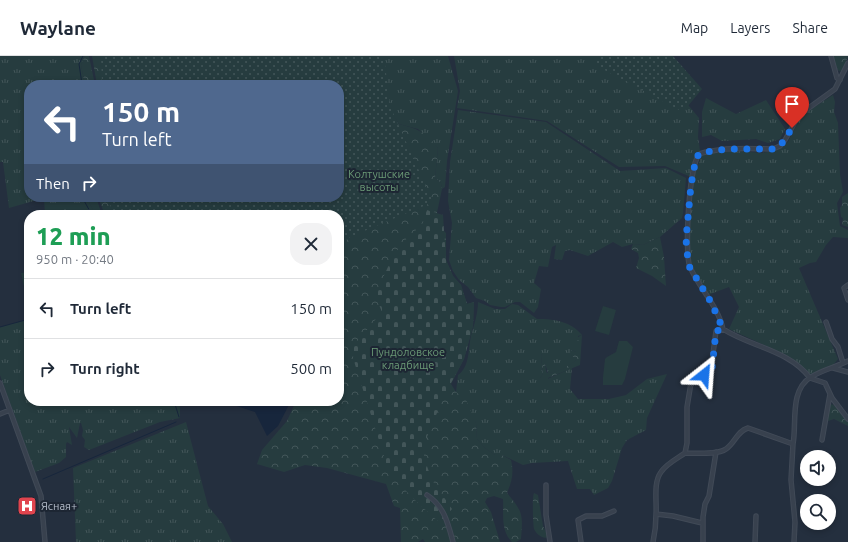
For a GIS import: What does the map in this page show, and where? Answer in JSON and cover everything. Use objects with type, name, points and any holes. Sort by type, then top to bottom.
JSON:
[{"type":"street","points":[[831,56],[837,78],[840,80]]},
{"type":"street","points":[[723,329],[711,302],[689,266],[686,239],[691,185],[696,158],[700,153],[726,149],[773,149],[780,146],[799,115],[833,92],[848,63]]},
{"type":"street","points":[[848,285],[844,288],[848,300]]},
{"type":"street","points":[[826,322],[843,363]]},
{"type":"street","points":[[685,453],[687,443],[688,407],[692,377],[708,373],[712,369],[716,331],[723,329],[785,356],[805,371],[810,378],[825,383],[832,398],[848,419]]},
{"type":"street","points":[[794,542],[795,522],[791,480],[797,396],[802,385],[810,378],[848,360]]},
{"type":"street","points":[[832,367],[848,372]]},
{"type":"street","points":[[0,383],[41,496],[45,542]]},
{"type":"street","points":[[822,440],[830,393]]},
{"type":"street","points":[[0,414],[10,410]]},
{"type":"street","points":[[653,542],[656,514],[656,487],[660,473],[664,468],[685,453],[716,452],[725,450],[740,432],[748,428],[793,444]]},
{"type":"street","points":[[703,542],[702,522],[705,504],[709,496],[716,452]]},
{"type":"street","points":[[546,485],[546,515],[550,542]]},
{"type":"street","points":[[426,495],[433,499],[446,516],[453,542]]},
{"type":"street","points":[[580,542],[578,520],[586,516],[602,516],[614,511]]},
{"type":"street","points":[[656,514],[702,522]]},
{"type":"street","points":[[755,542],[756,516]]},
{"type":"green space","points":[[0,56],[85,56],[81,65],[84,80],[24,80],[24,202],[30,202],[9,208],[3,162],[0,162]]},
{"type":"green space","points":[[85,56],[89,56],[94,80],[84,80],[81,65]]},
{"type":"green space","points":[[92,56],[381,56],[385,102],[399,124],[421,132],[430,138],[438,148],[435,178],[441,183],[442,189],[435,222],[446,233],[446,260],[453,276],[461,285],[467,304],[474,302],[473,326],[464,359],[451,384],[456,392],[466,400],[476,423],[477,439],[485,448],[495,455],[502,455],[511,460],[512,477],[507,493],[521,514],[521,539],[516,542],[512,542],[508,537],[503,521],[503,499],[494,496],[487,498],[485,502],[491,512],[500,542],[425,542],[423,539],[418,542],[401,542],[400,508],[394,506],[386,484],[327,468],[305,465],[284,472],[257,464],[262,450],[287,421],[294,406],[344,406],[344,210],[103,210],[100,202],[344,202],[344,80],[96,80]]},
{"type":"green space","name":"Колтушские высоты","points":[[101,56],[384,56],[390,106],[433,202],[350,237],[344,242],[344,210],[112,210],[109,202],[344,202],[344,80],[102,80]]},
{"type":"green space","points":[[381,56],[448,56],[458,91],[447,161],[445,187],[442,189],[441,183],[435,178],[438,148],[418,129],[399,124],[385,102]]},
{"type":"green space","points":[[454,56],[617,56],[684,100],[699,118],[698,137],[700,151],[695,159],[691,177],[665,166],[619,167],[547,121],[457,108],[460,91]]},
{"type":"green space","points":[[598,56],[673,56],[702,89],[683,112],[595,65]]},
{"type":"green space","points":[[832,56],[848,56],[843,70],[838,70]]},
{"type":"green space","points":[[833,95],[835,102],[834,112],[838,123],[840,174],[843,192],[837,203],[840,226],[848,230],[848,238],[833,237],[826,245],[816,262],[799,268],[838,359],[833,365],[810,376],[784,355],[729,329],[739,307],[729,287],[708,295],[691,266],[688,252],[693,179],[702,154],[736,151],[762,153],[778,150],[788,142],[801,116]]},
{"type":"green space","points":[[706,98],[736,114],[766,100],[785,129],[780,139],[768,143],[756,139],[722,141],[711,135],[702,137],[702,112]]},
{"type":"green space","points":[[458,110],[546,122],[620,171],[666,168],[686,178],[682,218],[660,237],[643,245],[633,244],[622,247],[613,242],[588,256],[570,250],[565,251],[562,260],[554,259],[556,245],[552,247],[548,267],[539,266],[534,283],[541,289],[538,307],[534,313],[520,302],[515,302],[505,307],[490,305],[485,301],[476,298],[468,287],[459,280],[453,271],[449,260],[452,223],[448,201],[450,162]]},
{"type":"green space","points":[[848,193],[848,227],[842,225],[843,218],[841,217],[840,208],[842,205],[842,197]]},
{"type":"green space","points":[[44,202],[89,202],[93,210],[45,210]]},
{"type":"green space","points":[[89,202],[98,202],[100,210],[93,210]]},
{"type":"green space","name":"Пундоловское кладбище","points":[[427,210],[443,215],[446,260],[453,276],[461,285],[467,304],[474,302],[473,326],[464,359],[444,396],[424,444],[424,458],[432,480],[452,509],[440,523],[390,475],[353,358],[354,345],[382,312],[375,295],[394,254],[408,237],[422,225]]},
{"type":"green space","points":[[660,237],[664,257],[666,286],[652,276],[636,268],[639,258],[638,253],[631,249],[633,244],[643,245]]},
{"type":"green space","points":[[21,273],[24,273],[24,287]]},
{"type":"green space","points":[[478,302],[495,309],[505,309],[512,304],[518,305],[537,319],[561,322],[577,330],[582,335],[578,336],[578,352],[572,350],[571,355],[576,358],[576,360],[563,369],[548,373],[542,354],[543,374],[540,380],[545,380],[572,368],[570,389],[578,399],[609,399],[626,395],[647,379],[667,374],[647,418],[646,430],[627,440],[622,448],[612,481],[608,488],[594,495],[590,489],[577,489],[568,461],[523,465],[502,455],[495,455],[485,448],[477,439],[476,423],[456,392],[458,375],[462,372],[467,363],[471,336],[477,315]]},
{"type":"green space","points":[[603,306],[616,310],[609,335],[595,331]]},
{"type":"green space","points":[[24,320],[24,406],[179,406],[180,418],[160,422],[89,450],[84,447],[85,440],[82,436],[83,430],[81,423],[77,438],[69,427],[72,445],[67,442],[66,457],[59,463],[35,472],[0,375],[0,327]]},
{"type":"green space","points":[[582,335],[580,365],[548,378],[547,382],[545,380],[540,380],[543,374],[542,354],[544,355],[547,373],[562,369],[576,360],[570,352],[572,350],[578,352],[578,337]]},
{"type":"green space","points":[[619,341],[627,341],[633,347],[625,379],[622,385],[603,385],[605,359],[616,352]]},
{"type":"green space","points":[[830,404],[834,405],[848,422],[848,426],[834,419],[828,421]]},
{"type":"green space","points":[[186,422],[208,506],[223,524],[232,542],[76,542],[73,468]]},
{"type":"green space","points":[[534,493],[538,495],[543,526],[548,538],[540,536],[534,529]]},
{"type":"water","points":[[236,406],[288,406],[278,426],[267,436],[255,412]]},
{"type":"waterway","points":[[81,80],[79,64],[83,56]]},
{"type":"waterway","points":[[85,202],[89,210]]},
{"type":"waterway","points":[[0,327],[24,320]]},
{"type":"waterway","points":[[176,406],[179,417]]},
{"type":"waterway","points":[[43,479],[176,422]]},
{"type":"place","name":"Ясная+","points":[[27,506]]},
{"type":"route","points":[[704,375],[712,369],[716,331],[723,329],[711,302],[689,266],[686,239],[691,185],[696,158],[700,153],[726,149],[773,149],[780,146],[792,128]]}]
